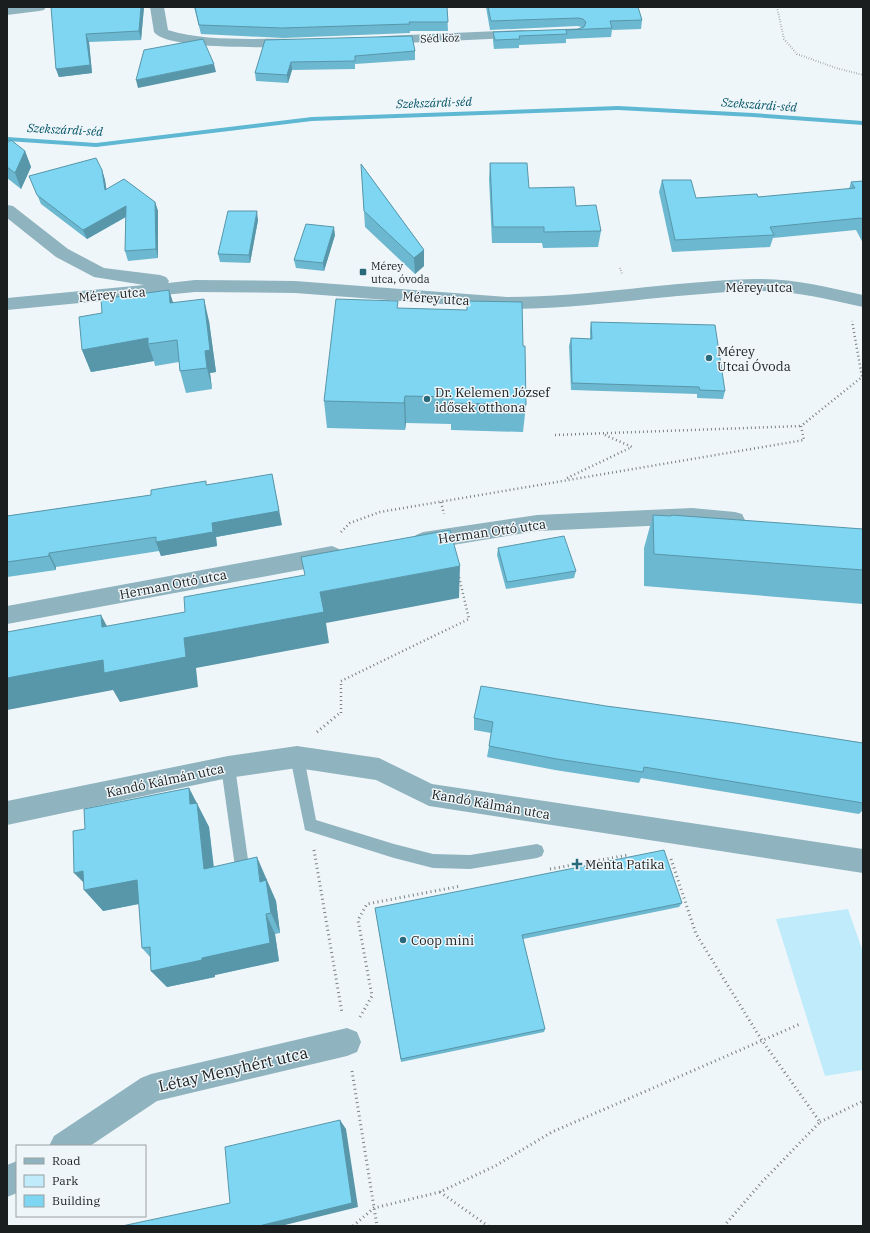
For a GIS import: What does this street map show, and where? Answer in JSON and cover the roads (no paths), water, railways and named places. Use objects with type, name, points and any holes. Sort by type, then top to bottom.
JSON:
[{"type":"street","points":[[7,11],[38,7]]},
{"type":"street","points":[[157,7],[161,32],[176,38],[198,41],[305,42]]},
{"type":"street","name":"Séd köz","points":[[373,40],[538,34]]},
{"type":"street","points":[[7,210],[62,253],[100,273],[195,286]]},
{"type":"street","name":"Mérey utca","points":[[7,304],[195,286],[295,287],[531,303],[650,292],[756,285],[803,288],[858,300]]},
{"type":"street","name":"Herman Ottó utca","points":[[405,544],[537,523],[684,516],[754,522]]},
{"type":"street","name":"Herman Ottó utca","points":[[7,615],[352,552]]},
{"type":"street","name":"Kandó Kálmán utca","points":[[7,813],[228,768],[297,756],[379,769],[429,795],[863,861]]},
{"type":"street","name":"Létay Menyhért utca","points":[[66,1145],[151,1088],[347,1042]]},
{"type":"street","points":[[7,1182],[16,1177]]},
{"type":"lane","points":[[297,756],[310,825],[394,851],[433,861],[470,862],[537,850]]},
{"type":"lane","points":[[228,768],[243,874]]},
{"type":"waterway","name":"Szekszárdi-séd","points":[[7,139],[96,145],[312,119],[618,108],[753,115],[863,123]]},
{"type":"place","name":"Mérey utca, óvoda","points":[[363,272]]},
{"type":"place","name":"Mérey Utcai Óvoda","points":[[709,358]]},
{"type":"place","name":"Dr. Kelemen József idősek otthona","points":[[427,399]]},
{"type":"place","name":"Menta Patika","points":[[577,864]]},
{"type":"place","name":"Coop mini","points":[[403,940]]}]
